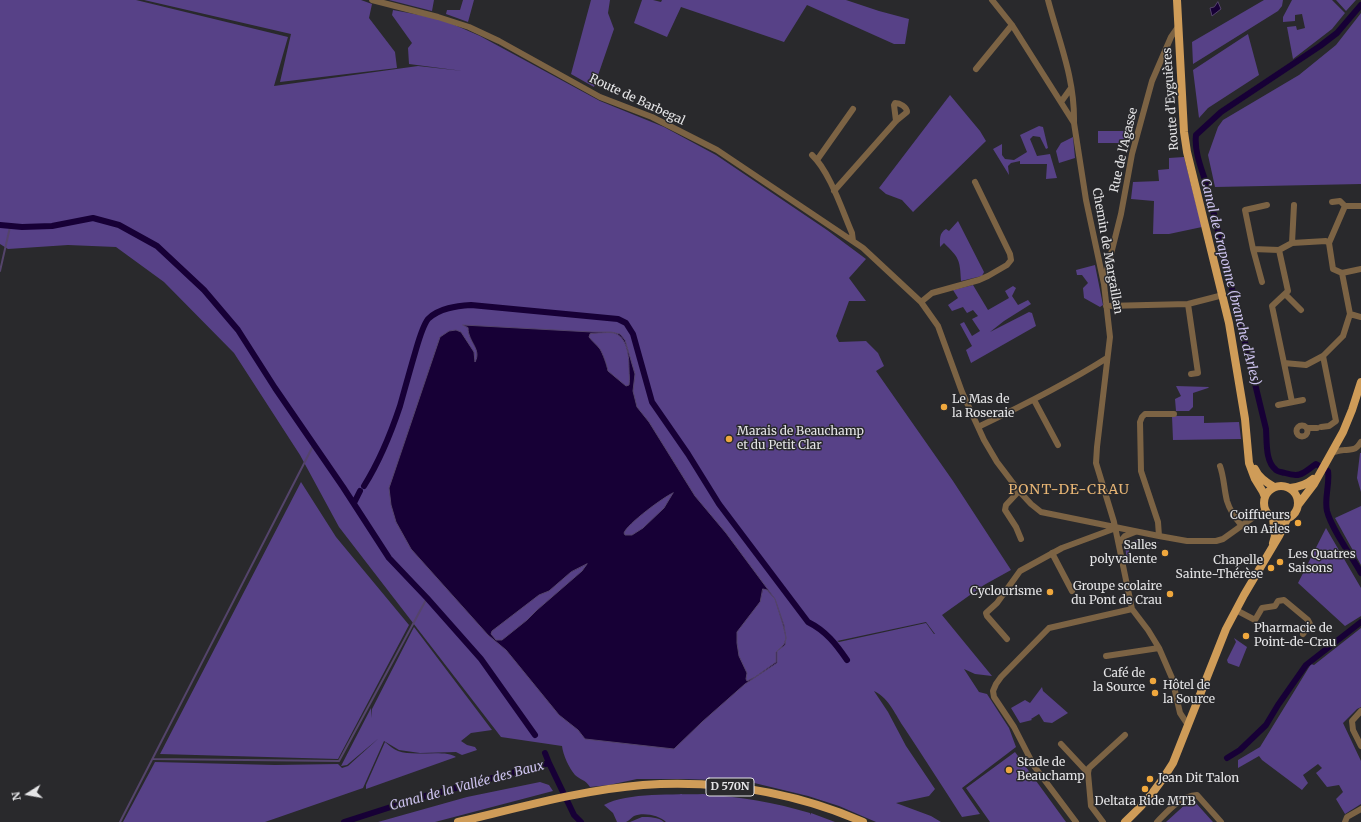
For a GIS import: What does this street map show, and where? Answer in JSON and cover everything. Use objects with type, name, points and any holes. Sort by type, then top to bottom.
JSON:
[{"type":"main road","name":"Route d'Eyguières","points":[[1177,0],[1184,132],[1187,152],[1230,323],[1244,412],[1249,463],[1265,498]]},
{"type":"main road","points":[[1125,822],[1138,810],[1164,780],[1173,763],[1226,629],[1279,536],[1287,519],[1294,514],[1298,505],[1314,484],[1343,432],[1360,385]]},
{"type":"main road","name":"Route d'Eyguières","points":[[1249,454],[1258,476],[1274,487]]},
{"type":"main road","points":[[1287,519],[1277,520],[1266,511],[1264,502],[1267,493],[1274,487],[1300,487],[1307,484],[1318,475]]},
{"type":"main road","points":[[1290,488],[1297,495],[1298,505]]},
{"type":"main road","points":[[1272,548],[1275,536],[1273,518]]},
{"type":"main road","name":"D 570N","points":[[458,822],[592,792],[642,785],[662,784],[724,786],[770,793],[802,801],[863,822]]},
{"type":"street","name":"Route de Barbegal","points":[[372,0],[454,21],[499,41],[600,97],[642,112],[717,150],[870,254],[921,302],[938,326],[962,392],[978,427],[997,462],[1019,491],[1041,512],[1135,532],[1187,541],[1216,541],[1223,539],[1258,514],[1266,511]]},
{"type":"street","name":"Chemin de Margaillan","points":[[992,0],[1012,25],[1074,123],[1086,200],[1104,284],[1110,337],[1096,458],[1098,470],[1116,528],[1132,609]]},
{"type":"street","points":[[1048,0],[1063,48],[1074,104],[1074,123]]},
{"type":"street","points":[[976,69],[1012,25]]},
{"type":"street","name":"Rue de l'Agasse","points":[[1104,284],[1121,214],[1132,154],[1152,81],[1171,37],[1178,27]]},
{"type":"street","points":[[1062,102],[1071,88]]},
{"type":"street","points":[[817,160],[853,109]]},
{"type":"street","points":[[834,191],[896,121]]},
{"type":"street","points":[[812,155],[825,172],[852,234],[853,241]]},
{"type":"street","points":[[921,302],[936,292],[988,276],[1007,265],[1010,260],[1010,254],[975,182]]},
{"type":"street","points":[[1332,202],[1340,201],[1344,206]]},
{"type":"street","points":[[1262,282],[1245,210],[1267,205]]},
{"type":"street","points":[[1292,243],[1294,205]]},
{"type":"street","points":[[1344,206],[1361,206]]},
{"type":"street","points":[[1344,206],[1329,243],[1333,269],[1342,273],[1361,269]]},
{"type":"street","points":[[1253,249],[1279,250],[1292,243],[1326,241],[1329,243]]},
{"type":"street","points":[[1279,250],[1288,291],[1272,306],[1292,402]]},
{"type":"street","points":[[1284,363],[1306,364],[1323,356],[1343,336],[1350,314],[1342,273]]},
{"type":"street","points":[[1285,294],[1301,310]]},
{"type":"street","points":[[1106,306],[1188,304],[1223,295]]},
{"type":"street","points":[[1188,304],[1198,373],[1191,374]]},
{"type":"street","points":[[1350,314],[1361,317]]},
{"type":"street","points":[[1307,428],[1329,426],[1336,421],[1323,356]]},
{"type":"street","points":[[978,427],[1034,400],[1082,374],[1107,358]]},
{"type":"street","points":[[1034,400],[1058,445]]},
{"type":"street","points":[[1278,405],[1303,400]]},
{"type":"street","points":[[1159,536],[1158,522],[1141,471],[1140,422],[1145,414],[1174,414]]},
{"type":"street","points":[[1331,453],[1351,450],[1357,447],[1361,442]]},
{"type":"street","points":[[1220,466],[1223,472],[1229,507],[1242,526]]},
{"type":"street","points":[[1019,491],[1006,505],[1005,510],[1021,539]]},
{"type":"street","points":[[1007,639],[986,613],[997,603],[1020,571],[1062,548],[1116,528]]},
{"type":"street","points":[[1119,543],[1125,536],[1135,532]]},
{"type":"street","points":[[1052,553],[1072,591]]},
{"type":"street","points":[[1236,610],[1255,620],[1262,608],[1275,606],[1278,601],[1284,600],[1308,620],[1310,624],[1303,634]]},
{"type":"street","points":[[1076,822],[1034,766],[1014,726],[994,697],[993,691],[1001,678],[1049,628],[1132,609],[1160,648],[1172,678],[1180,713],[1188,725]]},
{"type":"street","points":[[1106,656],[1160,648]]},
{"type":"street","points":[[1361,711],[1357,713],[1352,721],[1353,730],[1361,746]]},
{"type":"street","points":[[1103,822],[1091,806],[1088,773],[1089,768],[1125,735]]},
{"type":"street","points":[[1060,744],[1088,773]]},
{"type":"street","points":[[1157,822],[1174,805],[1189,796],[1197,795],[1221,822]]},
{"type":"street","points":[[1344,822],[1347,817],[1361,809]]},
{"type":"shaded area","points":[[0,0],[136,0],[288,37],[274,86],[418,66],[463,71],[409,64],[408,48],[412,43],[392,15],[393,10],[441,19],[480,36],[600,101],[664,127],[716,155],[827,230],[866,259],[849,278],[866,301],[849,301],[836,336],[839,342],[866,341],[878,353],[884,366],[876,371],[953,481],[1011,570],[984,585],[942,615],[992,676],[975,674],[964,669],[979,692],[987,694],[1009,728],[1016,747],[962,788],[980,814],[962,817],[892,708],[880,694],[874,691],[888,712],[906,746],[935,789],[929,796],[896,803],[931,816],[941,822],[876,822],[839,806],[808,796],[746,781],[637,779],[609,785],[590,787],[573,772],[565,757],[562,746],[501,737],[339,527],[300,455],[234,353],[164,282],[116,247],[68,245],[8,249],[0,244]],"holes":[[[926,622],[935,634],[926,623],[839,642],[837,641]]]},
{"type":"shaded area","points":[[144,0],[361,0],[372,4],[369,18],[395,52],[397,68],[280,82],[291,34]]},
{"type":"shaded area","points":[[389,0],[434,0],[432,11]]},
{"type":"shaded area","points":[[463,0],[474,0],[468,22],[446,14],[447,10],[460,10]]},
{"type":"shaded area","points":[[591,0],[610,0],[608,13],[614,29],[594,87],[571,74]]},
{"type":"shaded area","points":[[642,0],[661,2],[662,0],[846,0],[909,19],[905,44],[894,44],[807,5],[784,42],[681,7],[667,37],[634,23]]},
{"type":"shaded area","points":[[1264,0],[1283,0],[1282,6],[1278,11],[1193,64],[1192,42]]},
{"type":"shaded area","points":[[1292,0],[1332,0],[1345,13],[1332,29],[1293,59],[1287,27],[1296,26],[1297,30],[1305,28],[1302,14],[1295,15],[1295,21],[1283,22],[1283,17]]},
{"type":"shaded area","points":[[1336,0],[1356,0],[1346,11]]},
{"type":"shaded area","points":[[1218,2],[1221,9],[1212,16],[1210,8],[1214,7]]},
{"type":"shaded area","points":[[1361,13],[1361,184],[1215,187],[1208,155],[1218,127],[1223,120],[1299,75],[1336,45]]},
{"type":"shaded area","points":[[1248,34],[1259,75],[1208,108],[1199,118],[1193,70]]},
{"type":"shaded area","points":[[950,95],[980,131],[986,141],[913,212],[902,200],[886,194],[879,188]]},
{"type":"shaded area","points":[[1039,126],[1043,127],[1048,148],[1046,149],[1040,137],[1033,136],[1030,139],[1037,156],[1050,154],[1057,178],[1046,179],[1047,164],[1020,164],[1020,161],[1011,163],[1008,166],[1009,175],[993,149],[1002,144],[1002,155],[1005,159],[1014,160],[1027,152],[1020,135]]},
{"type":"shaded area","points":[[1098,131],[1126,131],[1126,143],[1098,143]]},
{"type":"shaded area","points":[[1073,137],[1075,158],[1059,163],[1056,151],[1061,143]]},
{"type":"shaded area","points":[[1184,157],[1202,227],[1169,234],[1153,234],[1154,201],[1131,199],[1133,182],[1159,181],[1158,170],[1169,169],[1169,158]]},
{"type":"shaded area","points":[[958,221],[984,272],[982,276],[961,281],[958,259],[944,243],[940,247],[940,236],[942,232],[946,229],[949,231]]},
{"type":"shaded area","points":[[1095,265],[1103,305],[1100,307],[1084,298],[1083,288],[1088,283],[1082,275],[1077,275],[1076,270]]},
{"type":"shaded area","points":[[973,285],[988,310],[1009,298],[1005,291],[1013,286],[1016,288],[1012,296],[1018,305],[1028,300],[1031,304],[990,332],[1029,312],[1032,313],[1036,326],[971,363],[966,350],[972,346],[960,324],[964,322],[972,336],[980,331],[972,319],[978,316],[973,310],[967,313],[963,307],[952,311],[948,305],[958,298],[953,290]]},
{"type":"shaded area","points":[[463,325],[611,332],[620,334],[625,340],[635,374],[633,391],[637,407],[649,422],[695,496],[726,533],[775,599],[767,590],[763,589],[760,602],[737,632],[737,643],[739,656],[747,673],[747,681],[776,662],[777,651],[777,663],[745,684],[674,749],[585,739],[578,730],[559,715],[506,650],[488,635],[411,549],[396,522],[391,505],[389,488],[440,337],[449,331],[456,330],[461,332],[474,352],[475,362],[477,353],[468,328]],"holes":[[[614,333],[619,335],[627,348],[629,359],[629,385],[626,386],[608,371],[601,351],[589,337],[590,334]],[[673,493],[664,508],[643,528],[632,535],[625,535],[624,533],[632,523]],[[587,564],[582,571],[527,620],[502,640],[496,640],[491,634],[492,631],[539,595],[549,591],[571,572]]]},
{"type":"shaded area","points":[[1176,386],[1209,387],[1193,393],[1193,407],[1189,411],[1176,411],[1175,399],[1181,396]]},
{"type":"shaded area","points":[[1172,416],[1204,416],[1204,423],[1239,422],[1241,439],[1173,440]]},
{"type":"shaded area","points":[[1361,453],[1361,492],[1357,478]]},
{"type":"shaded area","points":[[301,482],[336,537],[409,625],[338,759],[160,754]]},
{"type":"shaded area","points":[[1361,506],[1361,565],[1335,518]]},
{"type":"shaded area","points":[[1326,528],[1361,588],[1361,616],[1345,626],[1298,583]]},
{"type":"shaded area","points":[[1139,540],[1160,543],[1129,545],[1129,565],[1127,561],[1126,542]]},
{"type":"shaded area","points":[[775,599],[784,625],[786,638]]},
{"type":"shaded area","points":[[414,627],[492,730],[471,733],[461,741],[467,745],[475,747],[477,750],[462,755],[456,752],[420,753],[399,750],[384,741],[363,788],[265,822],[123,822],[155,762],[275,765],[338,764],[342,768],[348,766],[379,738],[347,765],[341,766],[371,708],[372,718],[372,709]]},
{"type":"shaded area","points":[[1361,628],[1361,707],[1343,723],[1361,761],[1361,804],[1345,814],[1336,799],[1343,792],[1339,785],[1327,787],[1316,773],[1322,768],[1318,764],[1303,775],[1308,783],[1302,790],[1262,760],[1259,756],[1238,768],[1238,760],[1260,747],[1311,664],[1314,665]]},
{"type":"shaded area","points":[[786,638],[785,645],[777,651],[784,644]]},
{"type":"shaded area","points":[[1234,638],[1247,647],[1239,667],[1228,663],[1227,660],[1236,642]]},
{"type":"shaded area","points":[[1042,687],[1043,691],[1068,713],[1052,723],[1044,722],[1039,714],[1031,719],[1032,720],[1020,723],[1011,708],[1025,700],[1030,703]]},
{"type":"shaded area","points":[[385,742],[396,750],[404,753],[437,753],[456,757],[366,789],[366,785]]},
{"type":"shaded area","name":"Stade de Beauchamp","points":[[1015,752],[1066,822],[990,822],[966,788]]},
{"type":"shaded area","points":[[540,782],[549,785],[553,791],[435,822],[378,822],[467,797]]},
{"type":"shaded area","points":[[703,794],[744,798],[770,803],[810,813],[811,815],[811,813],[835,822],[666,822],[655,816],[642,814],[634,816],[626,822],[617,822],[613,813],[604,805],[625,798],[638,796]]},
{"type":"shaded area","points":[[1188,802],[1195,802],[1213,822],[1166,822]]},
{"type":"shaded area","points":[[642,817],[657,818],[664,822],[630,822]]},
{"type":"waterway","name":"Canal de Craponne (branche d'Arles)","points":[[1361,5],[1337,33],[1221,112],[1196,135],[1197,154],[1207,186],[1266,429],[1268,457],[1272,466],[1279,472],[1298,475],[1302,474],[1316,464],[1328,471],[1326,506],[1329,518],[1361,573]]},
{"type":"waterway","points":[[0,225],[22,227],[52,226],[93,218],[119,225],[157,246],[204,290],[238,330],[389,558],[481,659],[535,735]]},
{"type":"waterway","points":[[0,271],[10,227]]},
{"type":"waterway","points":[[364,486],[389,437],[400,406],[420,335],[426,322],[432,315],[448,308],[471,305],[618,319],[626,323],[633,334],[652,402],[688,454],[719,504],[808,622],[820,629],[830,638],[847,660]]},
{"type":"waterway","points":[[120,822],[314,444]]},
{"type":"waterway","points":[[354,503],[360,491]]},
{"type":"waterway","points":[[153,759],[339,761],[427,598]]},
{"type":"waterway","name":"Canal de Craponne (branche d'Arles)","points":[[1227,758],[1240,750],[1266,725],[1306,665],[1361,622]]},
{"type":"waterway","points":[[545,753],[549,763]]},
{"type":"waterway","name":"Canal de la Vallée des Baux","points":[[344,822],[422,797],[549,763],[574,815],[581,822]]},
{"type":"place","name":"Le Mas de la Roseraie","points":[[944,407]]},
{"type":"place","name":"Marais de Beauchamp et du Petit Clar","points":[[729,439]]},
{"type":"place","name":"Coiffueurs en Arles","points":[[1298,523]]},
{"type":"place","name":"Salles polyvalente","points":[[1165,553]]},
{"type":"place","name":"Les Quatres Saisons","points":[[1280,562]]},
{"type":"place","name":"Chapelle Sainte-Thérèse","points":[[1271,568]]},
{"type":"place","name":"Cyclourisme","points":[[1050,592]]},
{"type":"place","name":"Groupe scolaire du Pont de Crau","points":[[1170,594]]},
{"type":"place","name":"Pharmacie de Point-de-Crau","points":[[1246,636]]},
{"type":"place","name":"Café de la Source","points":[[1153,681]]},
{"type":"place","name":"Hôtel de la Source","points":[[1155,693]]},
{"type":"place","name":"Stade de Beauchamp","points":[[1009,770]]},
{"type":"place","name":"Jean Dit Talon","points":[[1150,779]]},
{"type":"place","name":"Deltata Ride MTB","points":[[1145,789]]},
{"type":"district","name":"PONT-DE-CRAU","points":[[1069,490]]}]
